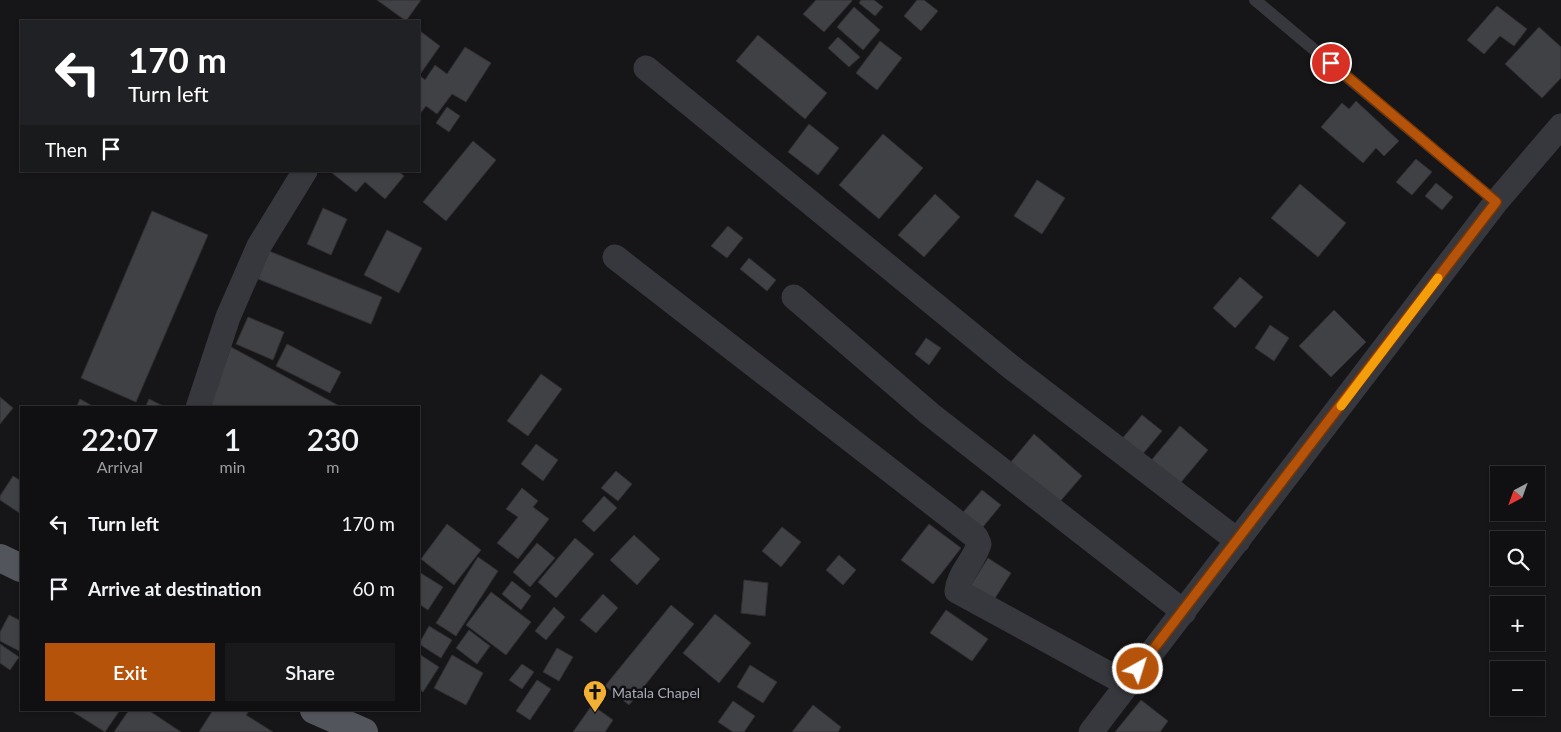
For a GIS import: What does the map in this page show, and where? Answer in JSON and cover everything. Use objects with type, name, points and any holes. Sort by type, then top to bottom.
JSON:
[{"type":"main road","points":[[0,558],[20,568]]},
{"type":"main road","points":[[316,711],[364,732]]},
{"type":"street","points":[[646,68],[1011,367],[1238,541]]},
{"type":"street","points":[[1091,732],[1496,202],[1561,126]]},
{"type":"street","points":[[199,406],[228,317],[259,246],[304,172]]},
{"type":"street","points":[[615,257],[976,537],[979,544],[976,553],[958,581],[957,592],[1127,684]]},
{"type":"street","points":[[794,297],[930,414],[1184,612]]},
{"type":"lane","points":[[1255,0],[1496,202]]},
{"type":"building","points":[[377,0],[421,0],[407,20]]},
{"type":"building","points":[[816,0],[852,1],[824,32],[803,14]]},
{"type":"building","points":[[861,0],[874,0],[883,7],[875,16],[859,3]]},
{"type":"building","points":[[917,0],[924,0],[938,11],[921,31],[904,16]]},
{"type":"building","points":[[1497,6],[1527,29],[1514,46],[1500,36],[1484,54],[1467,40]]},
{"type":"building","points":[[854,7],[880,30],[863,50],[837,27]]},
{"type":"building","points":[[1539,27],[1561,47],[1561,78],[1542,98],[1505,64]]},
{"type":"building","points":[[420,31],[440,46],[420,72]]},
{"type":"building","points":[[758,35],[827,93],[805,119],[736,61]]},
{"type":"building","points":[[838,37],[860,57],[849,67],[828,48]]},
{"type":"building","points":[[880,41],[902,58],[877,90],[856,73]]},
{"type":"building","points":[[465,47],[491,63],[466,102],[452,94],[437,114],[426,106],[420,114],[420,76],[425,80],[435,65],[447,74]]},
{"type":"building","points":[[1356,101],[1399,141],[1384,156],[1376,148],[1363,163],[1321,127],[1342,103],[1349,109]]},
{"type":"building","points":[[447,107],[460,116],[449,132],[436,123]]},
{"type":"building","points":[[809,124],[839,148],[818,175],[788,152]]},
{"type":"building","points":[[883,134],[923,168],[879,219],[839,185]]},
{"type":"building","points":[[473,141],[496,160],[446,221],[423,202]]},
{"type":"building","points":[[1416,159],[1432,172],[1412,195],[1396,182]]},
{"type":"building","points":[[399,172],[404,176],[385,199],[365,182],[356,192],[332,173]]},
{"type":"building","points":[[1037,180],[1065,198],[1042,234],[1014,216]]},
{"type":"building","points":[[1436,183],[1453,197],[1442,210],[1425,196]]},
{"type":"building","points":[[1300,184],[1346,223],[1318,257],[1271,218]]},
{"type":"building","points":[[935,194],[960,217],[924,257],[898,235]]},
{"type":"building","points":[[323,208],[347,219],[331,255],[307,244]]},
{"type":"building","points":[[152,211],[208,235],[136,402],[81,378]]},
{"type":"building","points":[[728,226],[743,238],[727,258],[711,246]]},
{"type":"building","points":[[387,230],[422,248],[399,293],[364,275]]},
{"type":"building","points":[[269,251],[382,297],[371,324],[258,279]]},
{"type":"building","points":[[749,258],[776,280],[767,291],[740,269]]},
{"type":"building","points":[[1240,277],[1263,297],[1235,328],[1213,308]]},
{"type":"building","points":[[1334,310],[1366,342],[1331,377],[1299,346]]},
{"type":"building","points":[[248,317],[284,332],[273,360],[236,344]]},
{"type":"building","points":[[1270,325],[1289,338],[1274,361],[1255,348]]},
{"type":"building","points":[[926,338],[941,348],[929,365],[915,354]]},
{"type":"building","points":[[287,344],[341,372],[330,393],[276,366]]},
{"type":"building","points":[[231,347],[339,406],[210,406]]},
{"type":"building","points":[[541,374],[562,389],[528,436],[507,421]]},
{"type":"building","points":[[0,397],[13,408],[0,424]]},
{"type":"building","points":[[80,399],[92,406],[77,406]]},
{"type":"building","points":[[149,399],[163,406],[146,406]]},
{"type":"building","points":[[1142,415],[1162,431],[1141,456],[1121,440]]},
{"type":"building","points":[[1180,426],[1208,450],[1177,487],[1149,463]]},
{"type":"building","points":[[1034,434],[1082,476],[1057,505],[1010,463]]},
{"type":"building","points":[[536,444],[558,460],[543,481],[521,464]]},
{"type":"building","points":[[616,471],[632,484],[618,501],[601,488]]},
{"type":"building","points":[[13,476],[20,480],[20,513],[0,500],[0,496]]},
{"type":"building","points":[[522,488],[538,501],[533,507],[549,519],[518,559],[497,543],[518,517],[506,509]]},
{"type":"building","points":[[982,490],[1001,505],[978,533],[959,517]]},
{"type":"building","points":[[604,496],[617,508],[594,532],[582,521]]},
{"type":"building","points":[[447,524],[481,550],[454,585],[421,559]]},
{"type":"building","points":[[929,524],[961,548],[933,584],[901,560]]},
{"type":"building","points":[[782,527],[801,542],[781,567],[762,551]]},
{"type":"building","points":[[634,535],[660,559],[637,585],[610,560]]},
{"type":"building","points":[[575,538],[594,554],[556,598],[538,582]]},
{"type":"building","points":[[537,543],[555,558],[530,587],[513,572]]},
{"type":"building","points":[[839,555],[856,570],[843,585],[826,570]]},
{"type":"building","points":[[478,557],[498,571],[456,636],[436,623]]},
{"type":"building","points":[[988,558],[1011,573],[992,603],[969,588]]},
{"type":"building","points":[[420,573],[443,587],[428,610],[420,605]]},
{"type":"building","points":[[744,580],[768,583],[765,616],[741,613]]},
{"type":"building","points":[[512,581],[531,596],[521,610],[502,594]]},
{"type":"building","points":[[491,592],[531,622],[506,655],[466,625]]},
{"type":"building","points":[[603,594],[618,608],[596,633],[580,620]]},
{"type":"building","points":[[671,605],[694,624],[629,705],[605,686]]},
{"type":"building","points":[[554,607],[565,617],[546,640],[535,631]]},
{"type":"building","points":[[946,610],[988,639],[972,661],[930,633]]},
{"type":"building","points":[[715,614],[751,643],[719,683],[683,653]]},
{"type":"building","points":[[9,615],[20,620],[20,651],[0,641],[0,632]]},
{"type":"building","points":[[429,626],[452,640],[441,658],[420,645]]},
{"type":"building","points":[[469,630],[490,646],[477,664],[456,648]]},
{"type":"building","points":[[0,644],[19,657],[10,670],[0,663]]},
{"type":"building","points":[[557,648],[573,657],[559,681],[543,672]]},
{"type":"building","points":[[420,655],[439,667],[423,692],[420,690]]},
{"type":"building","points":[[452,655],[483,673],[466,705],[434,688]]},
{"type":"building","points":[[522,664],[534,672],[522,689],[509,680]]},
{"type":"building","points":[[750,665],[777,682],[763,703],[737,687]]},
{"type":"building","points":[[537,680],[551,689],[530,720],[516,711]]},
{"type":"building","points":[[1141,700],[1168,721],[1160,732],[1115,732]]},
{"type":"building","points":[[733,701],[755,716],[744,732],[733,732],[718,722]]},
{"type":"building","name":"Matala Chapel","points":[[592,705],[613,720],[605,732],[573,732]]},
{"type":"building","points":[[813,705],[841,727],[838,732],[792,732]]},
{"type":"building","points":[[72,711],[119,711],[105,732]]},
{"type":"building","points":[[128,711],[150,711],[181,732],[114,732]]},
{"type":"building","points":[[212,711],[249,711],[246,715],[273,732],[199,732]]},
{"type":"slow traffic","points":[[1341,406],[1438,278]]},
{"type":"place","name":"Matala Chapel","points":[[595,713]]},
{"type":"route","points":[[1138,669],[1184,612],[1496,202],[1331,63]]}]
